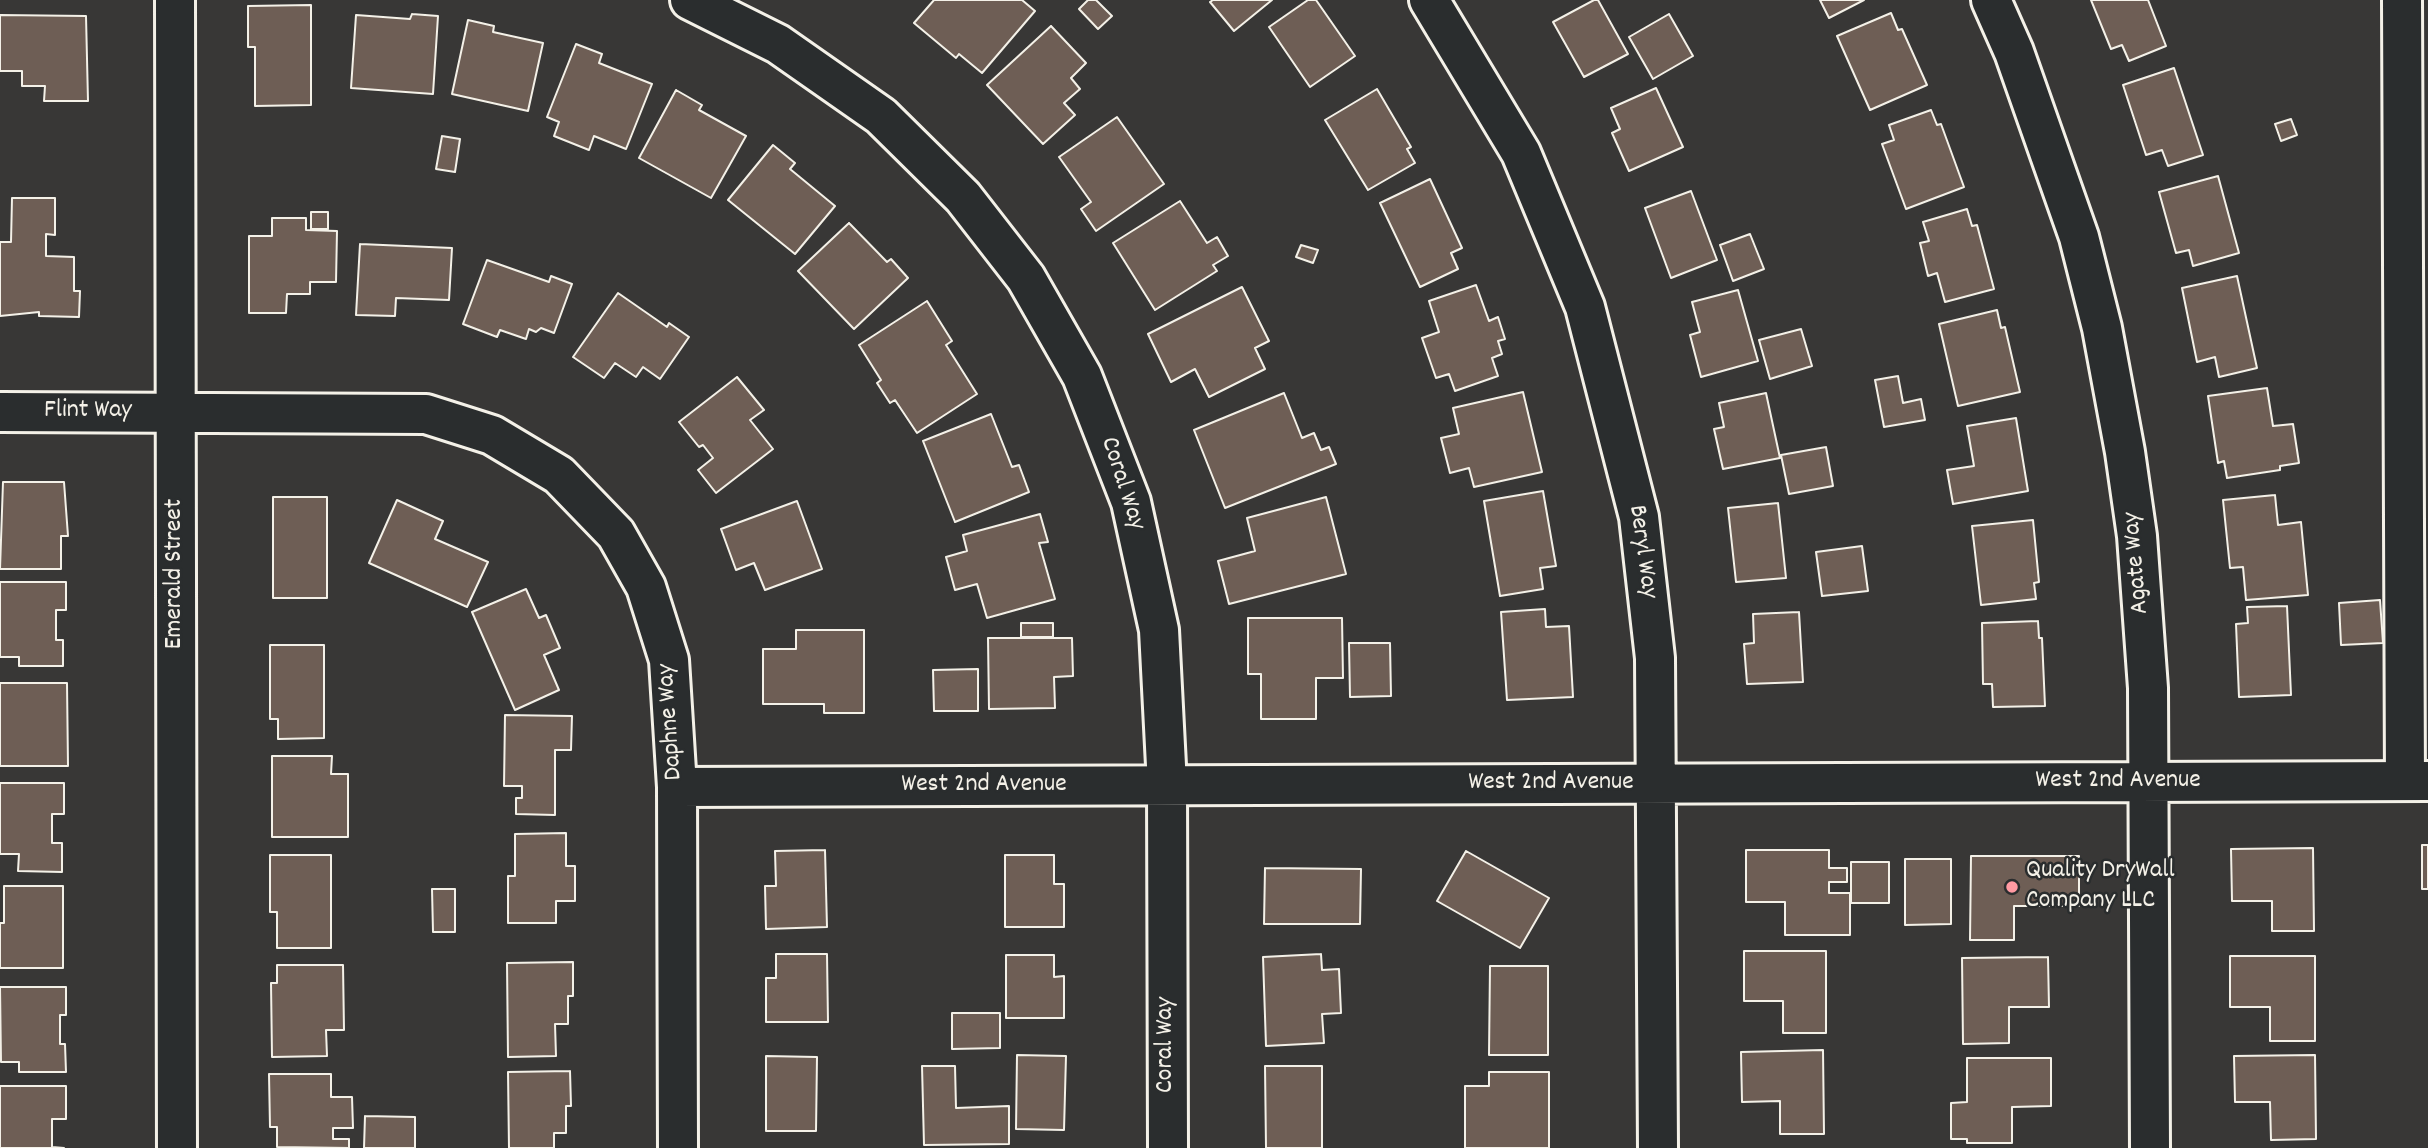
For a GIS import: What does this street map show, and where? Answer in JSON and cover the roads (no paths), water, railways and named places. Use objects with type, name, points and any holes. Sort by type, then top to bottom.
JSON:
[{"type":"street","name":"Emerald Street","points":[[175,0],[177,1148]]},
{"type":"street","name":"Coral Way","points":[[690,0],[778,44],[881,116],[963,197],[1026,278],[1082,376],[1132,502],[1159,631],[1167,785],[1168,1148]]},
{"type":"street","name":"Beryl Way","points":[[1429,0],[1521,153],[1585,307],[1639,517],[1655,658],[1658,1148]]},
{"type":"street","name":"Agate Way","points":[[1991,0],[2057,169],[2102,328],[2125,452],[2137,536],[2148,688],[2150,1148]]},
{"type":"street","points":[[2402,0],[2421,781]]},
{"type":"street","name":"Flint Way","points":[[0,412],[176,411]]},
{"type":"street","name":"Daphne Way","points":[[176,411],[426,414],[492,435],[559,475],[617,534],[646,587],[669,660],[677,787],[678,1148]]},
{"type":"street","name":"West 2nd Avenue","points":[[677,787],[2421,781]]},
{"type":"place","name":"Quality DryWall Company LLC","points":[[2012,887]]}]
